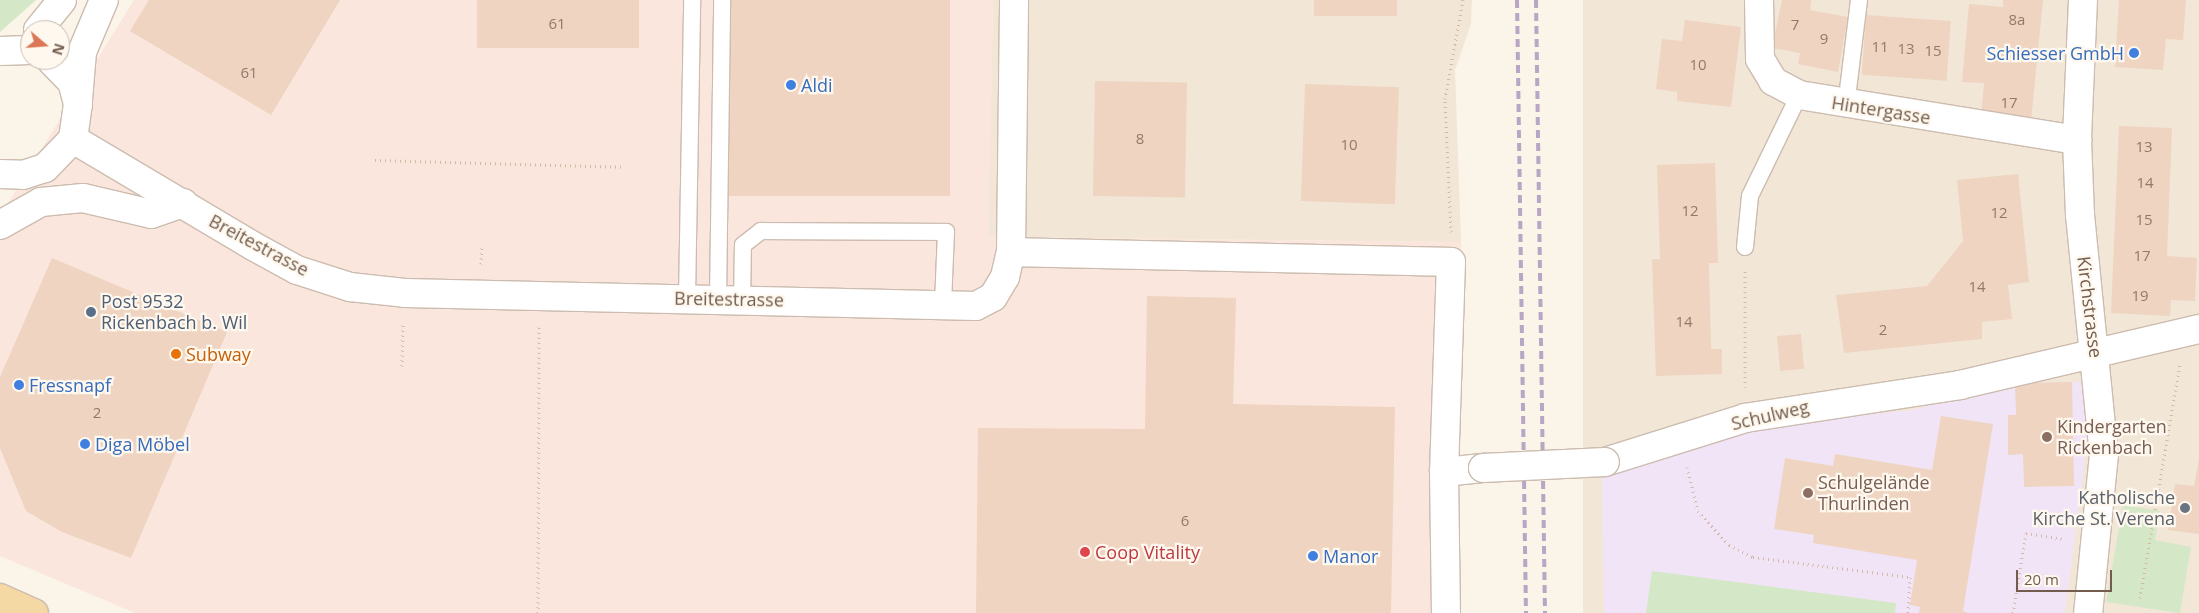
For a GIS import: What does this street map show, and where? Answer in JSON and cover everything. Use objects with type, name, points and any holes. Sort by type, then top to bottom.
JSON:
[{"type":"main road","points":[[0,598],[34,613]]},
{"type":"street","points":[[46,20],[62,0]]},
{"type":"street","points":[[0,190],[12,174],[45,168],[73,139],[82,52],[104,0]]},
{"type":"street","name":"Breitestrasse","points":[[73,139],[297,270],[350,287],[405,293],[976,306],[993,297],[1005,277],[1011,252],[1014,0]]},
{"type":"street","name":"Hintergasse","points":[[1759,0],[1760,58],[1773,81],[1799,96],[1846,106],[2077,140]]},
{"type":"street","name":"Kirchstrasse","points":[[2083,0],[2077,140],[2084,265],[2097,356],[2104,454],[2097,543],[2088,613]]},
{"type":"street","points":[[61,70],[72,82],[78,104]]},
{"type":"street","points":[[0,225],[41,202],[83,198],[151,214],[183,202]]},
{"type":"street","points":[[1011,252],[1451,262],[1444,472],[1446,613]]},
{"type":"street","name":"Schulweg","points":[[1444,472],[1483,468],[1604,462],[1686,439],[1745,418],[1960,385],[2097,356],[2190,333]]},
{"type":"lane","points":[[687,298],[692,236],[690,87],[692,0]]},
{"type":"lane","points":[[722,0],[730,299]]},
{"type":"lane","points":[[1846,106],[1859,0]]},
{"type":"lane","points":[[1745,247],[1750,196],[1799,96]]},
{"type":"lane","points":[[730,299],[743,244],[761,231],[946,232],[943,305]]},
{"type":"path","points":[[1451,262],[1445,99],[1463,0]]},
{"type":"path","points":[[375,160],[621,167]]},
{"type":"path","points":[[480,267],[482,247]]},
{"type":"path","points":[[1745,247],[1745,418]]},
{"type":"path","points":[[402,366],[404,320]]},
{"type":"path","points":[[538,613],[539,323]]},
{"type":"path","points":[[2140,598],[2153,510],[2190,333]]},
{"type":"path","points":[[1686,439],[1687,473],[1698,511],[1730,545],[1753,557],[1910,576],[1908,613]]},
{"type":"path","points":[[2013,613],[2026,534],[2097,543]]},
{"type":"shaded area","points":[[134,0],[993,0],[989,237],[1461,242],[1453,506],[1457,613],[135,613],[0,556],[0,216]]},
{"type":"shaded area","points":[[993,0],[1472,0],[1471,24],[1455,70],[1461,242],[988,237]]},
{"type":"shaded area","points":[[1583,0],[2199,0],[2199,613],[1583,613]]},
{"type":"shaded area","name":"Schulgelände Thurlinden","points":[[2084,382],[2089,429],[2065,613],[1604,613],[1602,475],[1772,425],[1912,410],[2015,383]]},
{"type":"green space","points":[[0,0],[36,0],[0,32]]},
{"type":"green space","points":[[2123,505],[2160,511],[2155,540],[2191,547],[2180,613],[2106,602]]},
{"type":"green space","points":[[1652,571],[1896,603],[1895,613],[1646,613]]},
{"type":"building","points":[[149,0],[340,0],[271,115],[130,31]]},
{"type":"building","points":[[477,0],[639,0],[639,48],[477,48]]},
{"type":"building","points":[[729,0],[950,0],[950,196],[729,196]]},
{"type":"building","points":[[1314,0],[1397,0],[1397,16],[1314,16]]},
{"type":"building","points":[[1782,0],[1811,0],[1810,10],[1848,17],[1838,72],[1798,64],[1800,53],[1772,48]]},
{"type":"building","points":[[2003,0],[2043,0],[2031,121],[1981,116],[1984,83],[1962,82],[1969,4],[2003,7]]},
{"type":"building","points":[[2119,0],[2186,0],[2183,40],[2166,39],[2163,70],[2115,67]]},
{"type":"building","points":[[1866,15],[1951,21],[1947,81],[1862,75]]},
{"type":"building","points":[[1685,20],[1741,27],[1731,107],[1677,101],[1677,92],[1656,89],[1662,39],[1682,41]]},
{"type":"building","points":[[1095,81],[1187,83],[1185,198],[1093,196]]},
{"type":"building","points":[[1305,84],[1399,87],[1395,204],[1301,201]]},
{"type":"building","points":[[2119,126],[2172,128],[2167,256],[2197,258],[2195,301],[2171,300],[2170,316],[2111,313]]},
{"type":"building","points":[[1715,163],[1718,263],[1709,263],[1711,349],[1722,349],[1722,374],[1656,376],[1652,259],[1660,259],[1657,165]]},
{"type":"building","points":[[2018,174],[2029,282],[2008,285],[2012,319],[1982,322],[1982,339],[1844,353],[1836,295],[1927,286],[1963,241],[1957,180]]},
{"type":"building","points":[[52,258],[227,332],[131,558],[62,532],[26,511],[0,448],[0,377]]},
{"type":"building","points":[[1147,296],[1236,298],[1233,404],[1395,407],[1391,613],[976,613],[978,428],[1145,429]]},
{"type":"building","points":[[1801,334],[1804,369],[1780,371],[1777,336]]},
{"type":"building","points":[[2072,382],[2074,486],[2024,487],[2023,454],[2008,455],[2008,415],[2016,415],[2015,383]]},
{"type":"building","points":[[1941,416],[1993,424],[1963,611],[1968,613],[1919,613],[1920,607],[1910,605],[1917,560],[1813,543],[1814,535],[1774,529],[1785,458],[1833,466],[1835,454],[1932,470]]},
{"type":"building","name":"Katholische Kirche St. Verena","points":[[2199,459],[2199,534],[2168,530],[2175,484],[2194,486]]},
{"type":"railway","points":[[1517,0],[1526,613]]},
{"type":"railway","points":[[1536,0],[1545,613]]},
{"type":"place","name":"Schiesser GmbH","points":[[2134,53]]},
{"type":"place","name":"Aldi","points":[[791,85]]},
{"type":"place","name":"Post 9532 Rickenbach b. Wil","points":[[91,312]]},
{"type":"place","name":"Subway","points":[[176,354]]},
{"type":"place","name":"Fressnapf","points":[[19,385]]},
{"type":"place","name":"Kindergarten Rickenbach","points":[[2047,437]]},
{"type":"place","name":"Diga Möbel","points":[[85,444]]},
{"type":"place","name":"Schulgelände Thurlinden","points":[[1808,493]]},
{"type":"place","name":"Katholische Kirche St. Verena","points":[[2185,508]]},
{"type":"place","name":"Coop Vitality","points":[[1085,552]]},
{"type":"place","name":"Manor","points":[[1313,556]]}]
